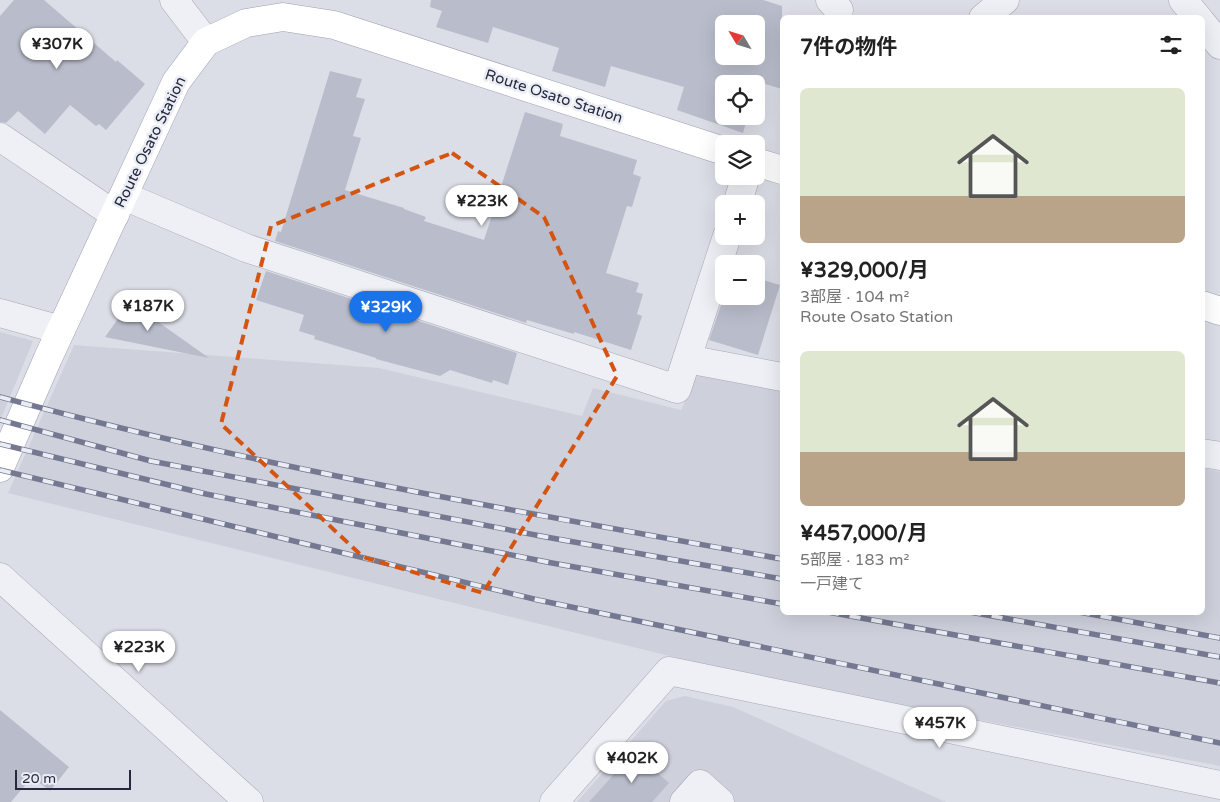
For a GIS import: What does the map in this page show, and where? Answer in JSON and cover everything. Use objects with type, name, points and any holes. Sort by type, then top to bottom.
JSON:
[{"type":"main road","name":"Route Osato Station","points":[[0,468],[61,330],[176,82],[206,42],[246,22],[283,17],[334,25],[715,148]]},
{"type":"main road","points":[[765,165],[780,169]]},
{"type":"main road","points":[[1205,306],[1220,311]]},
{"type":"street","points":[[174,0],[206,42]]},
{"type":"street","points":[[987,15],[1005,0]]},
{"type":"street","points":[[1183,0],[1196,15]]},
{"type":"street","points":[[1205,28],[1220,45]]},
{"type":"street","points":[[0,137],[119,205],[677,389],[724,245]]},
{"type":"street","points":[[0,313],[61,330]]},
{"type":"street","points":[[687,360],[780,377]]},
{"type":"street","points":[[1205,454],[1220,456]]},
{"type":"street","points":[[0,576],[249,802]]},
{"type":"street","points":[[554,802],[669,671],[1220,785]]},
{"type":"street","points":[[684,802],[700,784],[720,802]]},
{"type":"highlighted area","points":[[452,153],[544,217],[617,376],[483,593],[363,557],[221,424],[271,226]]},
{"type":"shaded area","points":[[0,332],[33,341],[0,421]]},
{"type":"shaded area","points":[[74,345],[379,368],[582,416],[593,388],[681,410],[700,369],[780,385],[780,615],[1205,615],[1205,468],[1220,472],[1220,766],[751,676],[8,493]]},
{"type":"shaded area","points":[[685,696],[733,707],[946,802],[577,802],[666,701]]},
{"type":"building","points":[[14,0],[44,0],[116,62],[117,60],[145,84],[106,130],[99,124],[96,126],[70,105],[45,134],[18,111],[6,123],[0,122],[0,16]]},
{"type":"building","points":[[431,0],[763,0],[782,6],[782,15],[780,15],[780,88],[765,84],[765,75],[715,75],[715,123],[677,110],[684,87],[611,66],[605,87],[552,71],[559,48],[493,27],[488,43],[436,27],[442,11],[430,7]]},
{"type":"building","points":[[330,71],[362,79],[356,97],[365,99],[353,136],[361,138],[345,190],[404,208],[426,217],[424,221],[484,240],[525,112],[563,124],[560,136],[637,160],[633,174],[641,177],[632,207],[627,206],[606,273],[639,283],[636,292],[643,294],[637,314],[642,316],[631,350],[574,332],[574,334],[527,320],[526,323],[275,241],[278,231],[281,232]]},
{"type":"building","points":[[720,125],[745,125],[743,133]]},
{"type":"building","points":[[266,271],[517,353],[508,385],[493,380],[492,383],[450,370],[440,376],[376,359],[314,339],[315,336],[299,331],[304,315],[256,300]]},
{"type":"building","points":[[765,281],[780,285],[758,355],[709,340],[721,305],[765,305]]},
{"type":"building","points":[[130,302],[209,358],[105,337]]},
{"type":"building","points":[[0,710],[69,767],[50,791],[32,777],[11,802],[0,802]]},
{"type":"building","points":[[634,752],[669,783],[652,802],[589,802]]},
{"type":"railway","points":[[0,397],[97,422],[292,467],[488,506],[780,559]]},
{"type":"railway","points":[[0,420],[151,461],[546,537],[780,579]]},
{"type":"railway","points":[[0,444],[206,494],[552,563],[780,604]]},
{"type":"railway","points":[[0,470],[538,600],[1220,743]]},
{"type":"railway","points":[[845,615],[1220,683]]},
{"type":"railway","points":[[987,615],[1220,657]]},
{"type":"railway","points":[[1095,615],[1220,638]]}]
